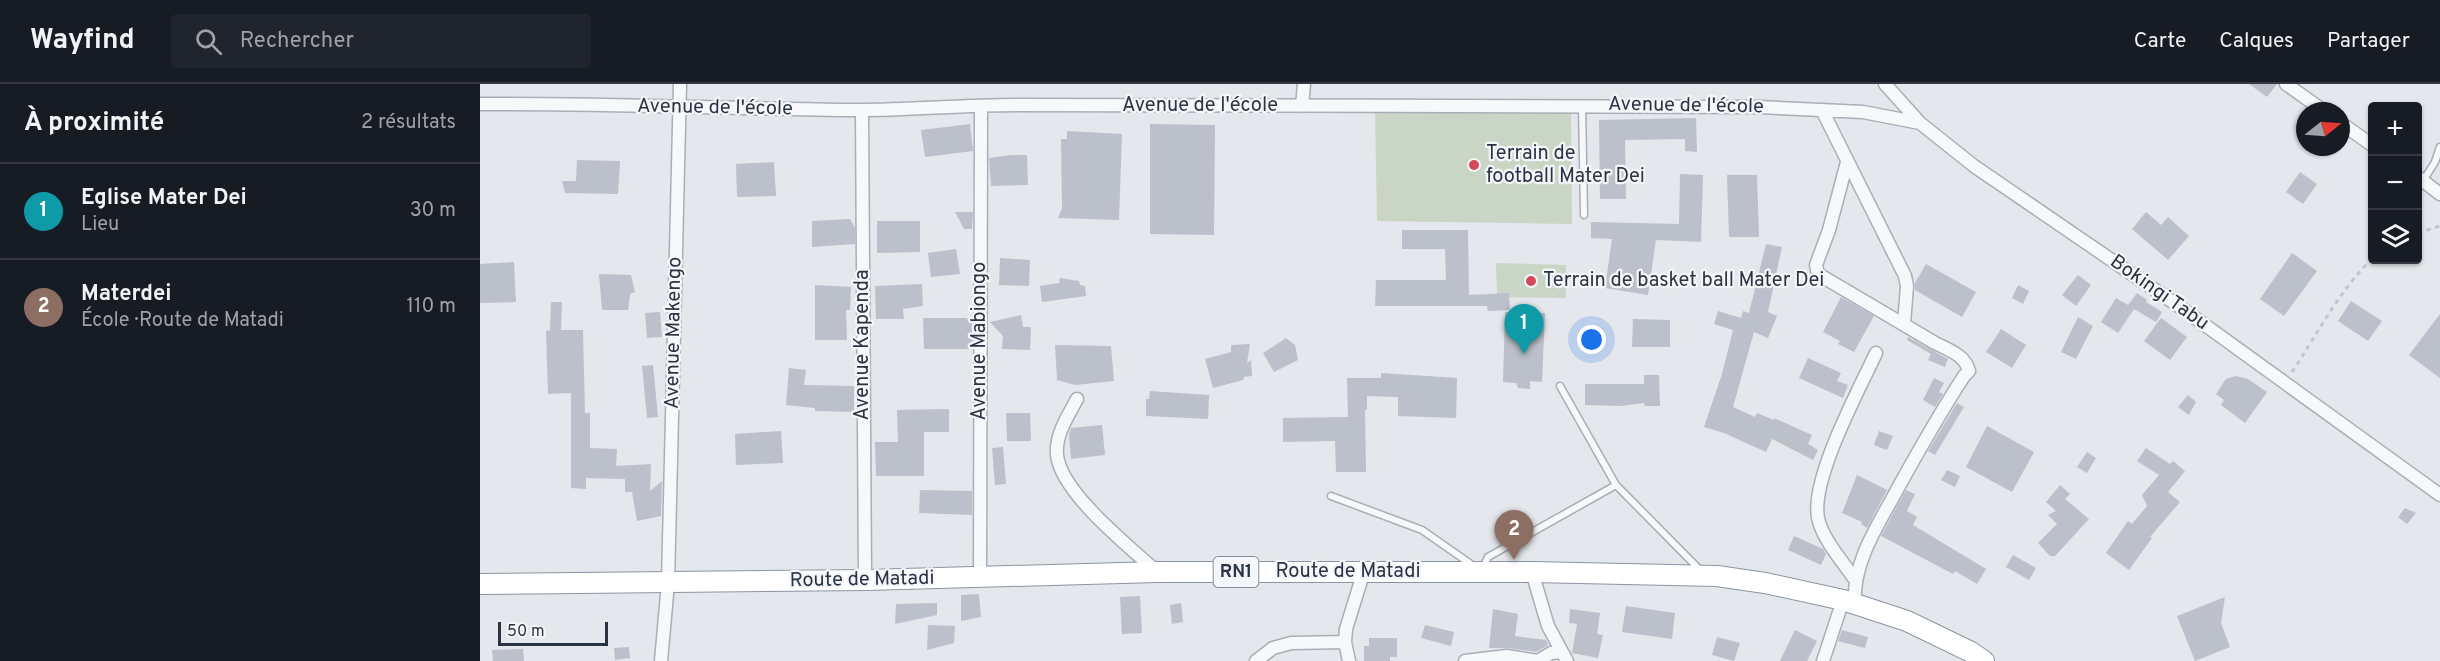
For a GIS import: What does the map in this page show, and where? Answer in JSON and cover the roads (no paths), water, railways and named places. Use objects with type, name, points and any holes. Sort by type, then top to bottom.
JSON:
[{"type":"highway","name":"Route de Matadi","points":[[480,584],[865,580],[1157,572],[1364,571],[1705,575],[1766,583],[1849,602],[1907,621],[1971,652],[1979,660]]},
{"type":"street","name":"Avenue Makengo","points":[[661,661],[668,583],[680,84]]},
{"type":"street","points":[[1302,106],[1304,84]]},
{"type":"street","name":"Bokingi Tabu","points":[[1885,84],[1920,123],[1974,166],[2285,383],[2440,495]]},
{"type":"street","points":[[2286,84],[2311,102]]},
{"type":"street","name":"Avenue de l'école","points":[[480,104],[862,110],[981,106],[1582,105],[1863,112],[1920,123]]},
{"type":"street","name":"Avenue Mabiongo","points":[[980,577],[981,106]]},
{"type":"street","name":"Avenue Kapenda","points":[[862,110],[865,580]]},
{"type":"street","points":[[1822,110],[1905,276],[1904,324]]},
{"type":"street","points":[[2350,129],[2368,142]]},
{"type":"street","points":[[1823,661],[1854,591],[1866,546],[1928,431],[1969,371],[1961,357],[1818,274],[1816,269],[1847,162]]},
{"type":"street","points":[[2422,180],[2440,194]]},
{"type":"street","points":[[1856,581],[1826,538],[1819,523],[1818,493],[1838,437],[1876,353]]},
{"type":"street","points":[[1077,399],[1059,436],[1057,454],[1061,468],[1086,506],[1157,572]]},
{"type":"street","points":[[1348,661],[1346,630],[1364,571]]},
{"type":"street","points":[[1532,572],[1548,626],[1564,656]]},
{"type":"street","points":[[1256,661],[1273,648],[1291,643],[1346,642]]},
{"type":"street","points":[[1465,661],[1507,656],[1538,661],[1551,653],[1564,656]]},
{"type":"lane","points":[[1582,105],[1584,215]]},
{"type":"lane","points":[[2422,177],[2435,162],[2440,147]]},
{"type":"lane","points":[[1560,386],[1616,485],[1705,575]]},
{"type":"lane","points":[[1331,496],[1422,530],[1482,572],[1488,557],[1616,485]]},
{"type":"place","name":"Terrain de football Mater Dei","points":[[1474,165]]},
{"type":"place","name":"Terrain de basket ball Mater Dei","points":[[1531,281]]},
{"type":"place","name":"Eglise Mater Dei","points":[[1524,354]]},
{"type":"place","name":"Materdei","points":[[1514,560]]}]
